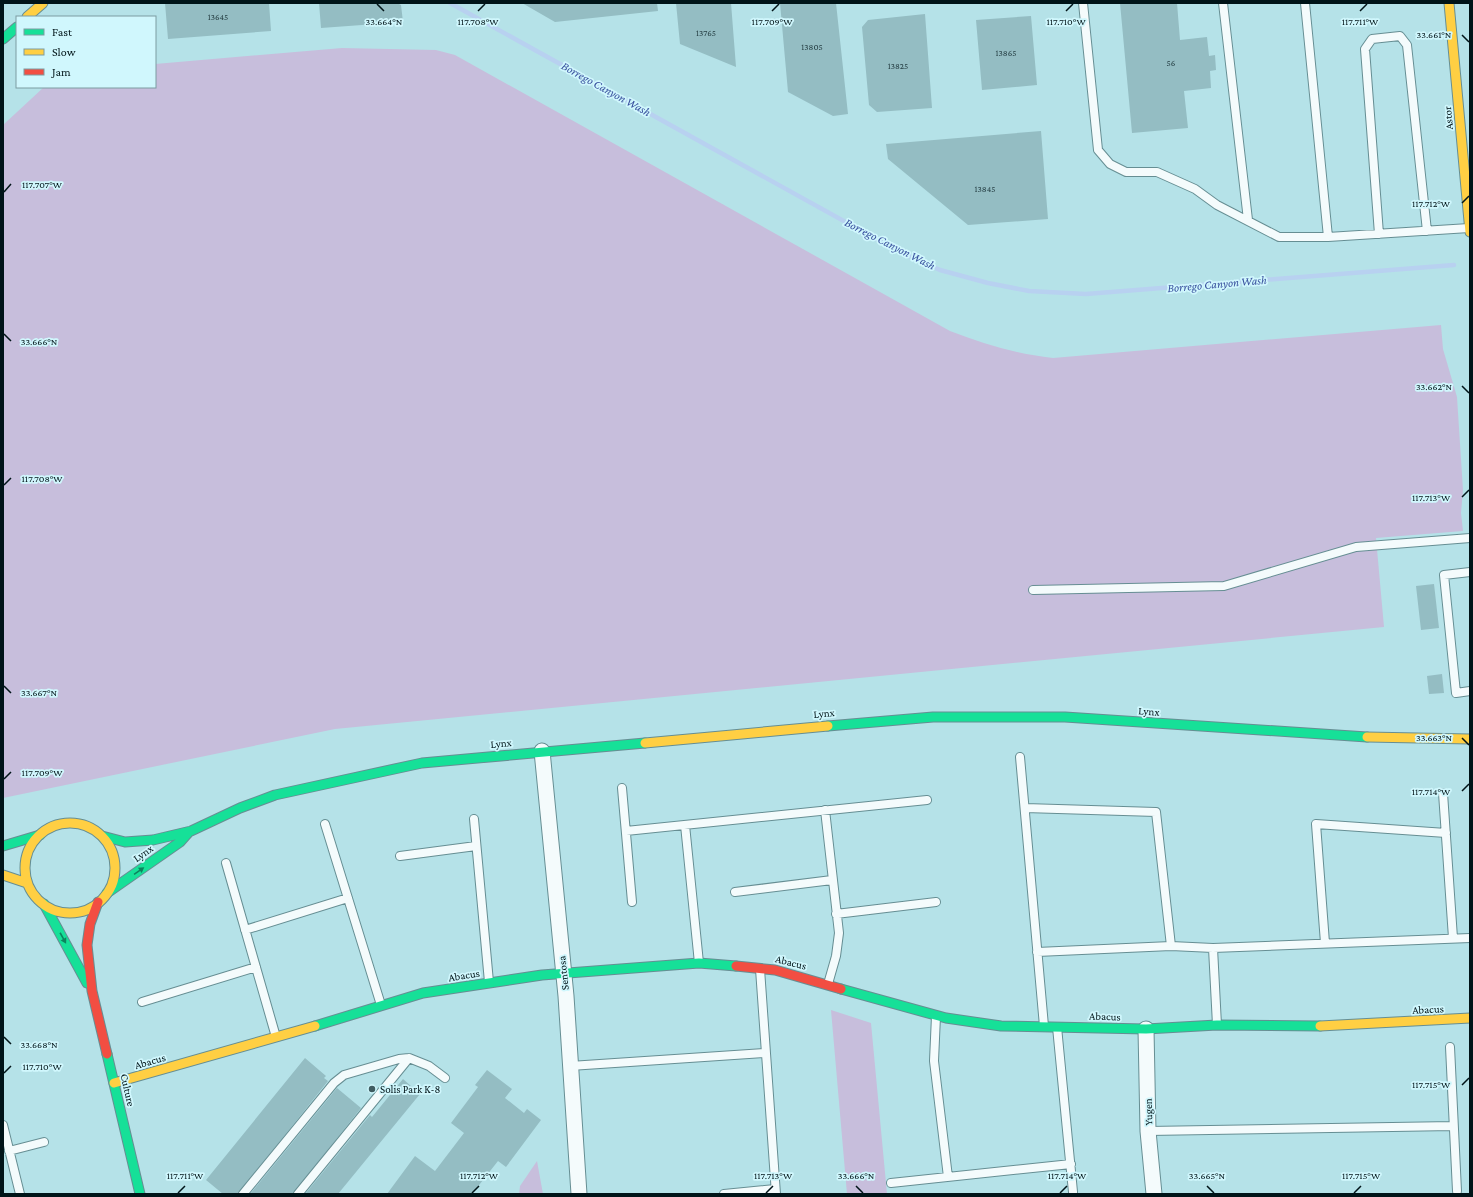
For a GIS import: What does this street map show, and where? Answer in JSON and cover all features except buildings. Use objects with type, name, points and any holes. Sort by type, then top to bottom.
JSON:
[{"type":"street","points":[[29,16],[43,3]]},
{"type":"street","name":"Astor","points":[[1450,3],[1470,232]]},
{"type":"street","points":[[3,39],[16,27]]},
{"type":"street","name":"Lynx","points":[[102,836],[125,842],[153,840],[190,831],[275,794],[325,782],[422,763],[933,717],[1064,717],[1298,734],[1451,740],[1470,739]]},
{"type":"street","name":"Sentosa","points":[[542,752],[563,974],[579,1194]]},
{"type":"street","points":[[74,823],[88,827],[102,836],[109,846],[114,860],[114,875],[107,893],[98,902],[89,908],[76,912],[61,912],[44,904],[35,897],[28,884],[24,868],[27,853],[34,840],[45,830],[59,824],[74,823]]},
{"type":"street","name":"Lynx","points":[[107,893],[180,842],[190,831]]},
{"type":"street","points":[[3,846],[40,835]]},
{"type":"street","points":[[3,875],[28,884]]},
{"type":"street","name":"Culture","points":[[98,902],[90,924],[87,945],[92,991],[140,1194]]},
{"type":"street","name":"Culture","points":[[44,904],[92,991]]},
{"type":"street","name":"Abacus","points":[[114,1083],[423,993],[563,974],[699,963],[774,970],[936,1016],[1001,1026],[1146,1029],[1217,1026],[1339,1026],[1470,1018]]},
{"type":"street","name":"Yugen","points":[[1146,1029],[1148,1131],[1154,1194]]},
{"type":"lane","points":[[1083,3],[1098,150],[1110,164],[1126,172],[1157,172],[1195,189],[1217,205],[1280,237],[1328,237],[1470,228]]},
{"type":"lane","points":[[1223,3],[1248,220]]},
{"type":"lane","points":[[1305,3],[1328,237]]},
{"type":"lane","points":[[1379,234],[1365,49],[1372,39],[1400,36],[1407,45],[1427,231]]},
{"type":"lane","points":[[1032,590],[1224,586],[1356,547],[1470,538]]},
{"type":"lane","points":[[1470,572],[1444,575],[1456,693],[1470,691]]},
{"type":"lane","points":[[1020,757],[1044,1027]]},
{"type":"lane","points":[[622,788],[632,902]]},
{"type":"lane","points":[[1443,793],[1453,938]]},
{"type":"lane","points":[[626,831],[927,800]]},
{"type":"lane","points":[[1025,808],[1156,812],[1171,946]]},
{"type":"lane","points":[[825,810],[839,933],[836,956],[828,985]]},
{"type":"lane","points":[[474,819],[489,983]]},
{"type":"lane","points":[[325,824],[381,1006]]},
{"type":"lane","points":[[1325,943],[1316,824],[1446,833]]},
{"type":"lane","points":[[685,825],[699,963]]},
{"type":"lane","points":[[400,856],[476,846]]},
{"type":"lane","points":[[226,863],[276,1037]]},
{"type":"lane","points":[[735,892],[832,880]]},
{"type":"lane","points":[[245,930],[348,898]]},
{"type":"lane","points":[[836,914],[936,902]]},
{"type":"lane","points":[[1037,952],[1171,946],[1213,948],[1470,938]]},
{"type":"lane","points":[[1213,948],[1217,1026]]},
{"type":"lane","points":[[142,1002],[256,967]]},
{"type":"lane","points":[[724,1194],[776,1192],[760,968]]},
{"type":"lane","points":[[936,1016],[934,1060],[948,1177]]},
{"type":"lane","points":[[1057,1027],[1073,1192]]},
{"type":"lane","points":[[1450,1047],[1457,1191]]},
{"type":"lane","points":[[570,1066],[765,1053]]},
{"type":"lane","points":[[243,1194],[334,1083],[344,1075],[399,1059],[409,1058],[429,1066],[445,1078]]},
{"type":"lane","points":[[298,1194],[409,1058]]},
{"type":"lane","points":[[3,1125],[20,1194]]},
{"type":"lane","points":[[1148,1131],[1454,1126]]},
{"type":"lane","points":[[9,1152],[44,1142]]},
{"type":"lane","points":[[891,1183],[1071,1164]]},
{"type":"shaded area","points":[[342,48],[436,50],[455,55],[950,331],[1013,351],[1053,358],[1441,325],[1443,349],[1457,397],[1463,490],[1461,513],[1463,531],[1376,538],[1384,627],[335,729],[3,798],[3,125],[43,88],[156,88],[156,64]]},
{"type":"shaded area","points":[[831,1010],[871,1023],[887,1194],[847,1194]]},
{"type":"shaded area","points":[[537,1161],[543,1194],[519,1194],[520,1186]]},
{"type":"waterway","name":"Borrego Canyon Wash","points":[[450,3],[898,251],[940,270],[988,283],[1029,291],[1086,294],[1454,265]]},
{"type":"traffic: fast","points":[[3,39],[16,28]]},
{"type":"traffic: fast","points":[[828,726],[933,717],[1065,717],[1367,737]]},
{"type":"traffic: fast","points":[[102,836],[125,842],[153,840],[191,831],[240,808],[275,795],[422,763],[645,743]]},
{"type":"traffic: fast","points":[[107,893],[180,842],[188,833]]},
{"type":"traffic: fast","points":[[3,846],[40,835]]},
{"type":"traffic: fast","points":[[44,904],[87,983]]},
{"type":"traffic: fast","points":[[315,1026],[423,993],[542,975],[699,963],[736,966]]},
{"type":"traffic: fast","points":[[841,989],[946,1018],[1001,1026],[1146,1029],[1217,1025],[1320,1026]]},
{"type":"traffic: fast","points":[[107,1054],[140,1194]]},
{"type":"traffic: slow","points":[[28,16],[43,3]]},
{"type":"traffic: slow","points":[[1449,3],[1470,232]]},
{"type":"traffic: slow","points":[[645,743],[828,726]]},
{"type":"traffic: slow","points":[[1367,737],[1470,739]]},
{"type":"traffic: slow","points":[[70,823],[87,827],[102,836],[111,851],[115,868],[111,885],[102,900],[87,909],[70,913],[53,909],[38,900],[29,885],[25,868],[29,851],[38,836],[53,827],[70,823]]},
{"type":"traffic: slow","points":[[3,875],[27,883]]},
{"type":"traffic: slow","points":[[1320,1026],[1470,1018]]},
{"type":"traffic: slow","points":[[114,1083],[315,1026]]},
{"type":"traffic: jam","points":[[98,902],[90,924],[87,945],[92,991],[107,1054]]},
{"type":"traffic: jam","points":[[736,966],[775,970],[841,989]]},
{"type":"place","name":"Solis Park K-8","points":[[372,1089]]}]
